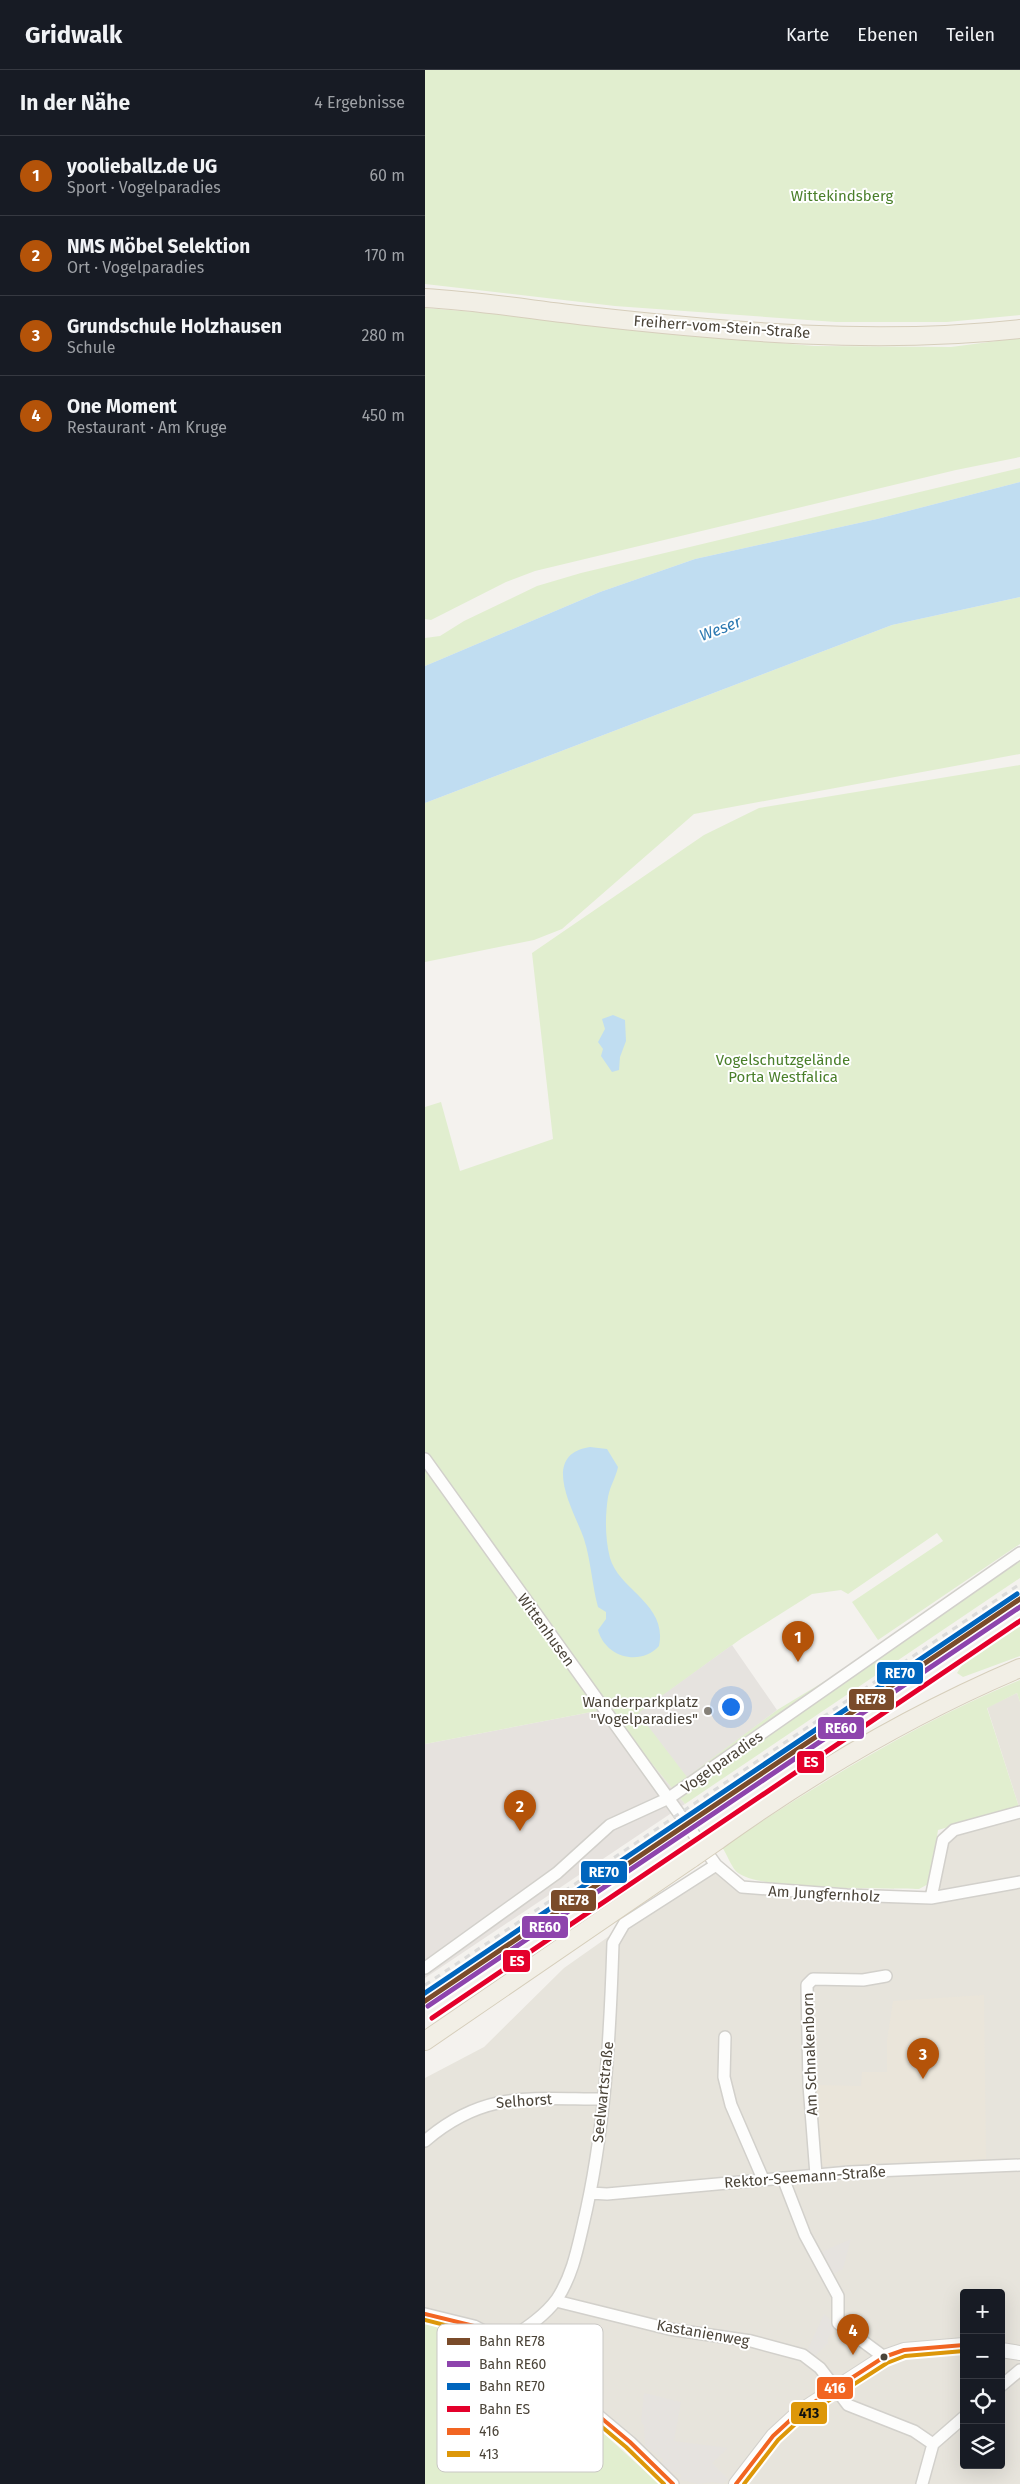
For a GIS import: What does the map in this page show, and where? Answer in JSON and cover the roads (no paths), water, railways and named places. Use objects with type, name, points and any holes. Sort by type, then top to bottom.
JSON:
[{"type":"main road","name":"Freiherr-vom-Stein-Straße","points":[[425,298],[649,322],[800,334],[907,337],[948,336],[1020,329]]},
{"type":"main road","points":[[425,2041],[779,1796],[842,1757],[962,1693],[1020,1668]]},
{"type":"street","name":"Wittenhusen","points":[[425,1459],[605,1712],[669,1798]]},
{"type":"street","name":"Vogelparadies","points":[[425,1968],[557,1873],[610,1825],[669,1798],[1020,1553]]},
{"type":"street","name":"Am Jungfernholz","points":[[669,1798],[716,1865],[742,1887],[759,1890],[931,1898],[1020,1882]]},
{"type":"street","points":[[931,1898],[943,1840],[954,1830],[1020,1812]]},
{"type":"street","name":"Seelwartstraße","points":[[531,2324],[556,2301],[571,2275],[590,2193],[603,2099],[609,2040],[613,1943],[617,1933],[624,1924],[716,1865]]},
{"type":"street","name":"Am Schnakenborn","points":[[816,2174],[809,2085],[807,1985],[813,1979],[863,1980],[886,1976]]},
{"type":"street","points":[[725,2037],[724,2077],[731,2105],[763,2180]]},
{"type":"street","name":"Selhorst","points":[[425,2140],[462,2114],[500,2101],[519,2099],[603,2099]]},
{"type":"street","name":"Rektor-Seemann-Straße","points":[[590,2193],[607,2194],[816,2174],[1020,2165]]},
{"type":"street","points":[[783,2178],[805,2235],[838,2296],[839,2323],[884,2357]]},
{"type":"street","name":"Kastanienweg","points":[[556,2301],[669,2329],[751,2341],[803,2355],[820,2368],[848,2405],[914,2431],[933,2444]]},
{"type":"street","points":[[425,2314],[466,2324]]},
{"type":"street","points":[[736,2484],[773,2436],[799,2412],[884,2357],[904,2350],[960,2345]]},
{"type":"street","points":[[1005,2351],[1020,2353]]},
{"type":"street","points":[[1005,2383],[1020,2370]]},
{"type":"street","points":[[603,2420],[673,2484]]},
{"type":"street","points":[[922,2484],[933,2444],[960,2420]]},
{"type":"water","name":"Weser","points":[[1020,482],[1020,597],[892,625],[425,803],[425,666],[600,592],[695,559],[877,519]]},
{"type":"water","points":[[613,1015],[625,1020],[626,1041],[620,1057],[619,1070],[612,1072],[601,1056],[603,1049],[598,1042],[605,1029],[602,1019]]},
{"type":"water","points":[[590,1447],[607,1449],[618,1467],[609,1493],[606,1512],[606,1535],[610,1558],[615,1569],[623,1579],[650,1608],[660,1631],[659,1646],[642,1656],[624,1656],[615,1652],[608,1647],[598,1630],[606,1619],[606,1612],[598,1607],[584,1539],[568,1499],[563,1472],[566,1461],[575,1452]]},
{"type":"railway","points":[[425,1985],[1020,1584]]},
{"type":"rail line","name":"RE70","points":[[425,1993],[1017,1594]]},
{"type":"rail line","name":"RE78","points":[[425,2001],[1020,1599]]},
{"type":"rail line","name":"RE60","points":[[428,2006],[1020,1607]]},
{"type":"rail line","name":"ES","points":[[432,2018],[1020,1621]]},
{"type":"place","name":"yoolieballz.de UG","points":[[798,1662]]},
{"type":"place","name":"Wanderparkplatz \"Vogelparadies\"","points":[[708,1711]]},
{"type":"place","name":"NMS Möbel Selektion","points":[[520,1831]]},
{"type":"place","name":"Grundschule Holzhausen","points":[[923,2079]]},
{"type":"place","name":"One Moment","points":[[853,2355]]},
{"type":"park label","name":"Wittekindsberg","points":[[842,196]]},
{"type":"park label","name":"Vogelschutzgelände Porta Westfalica","points":[[783,1068]]}]
